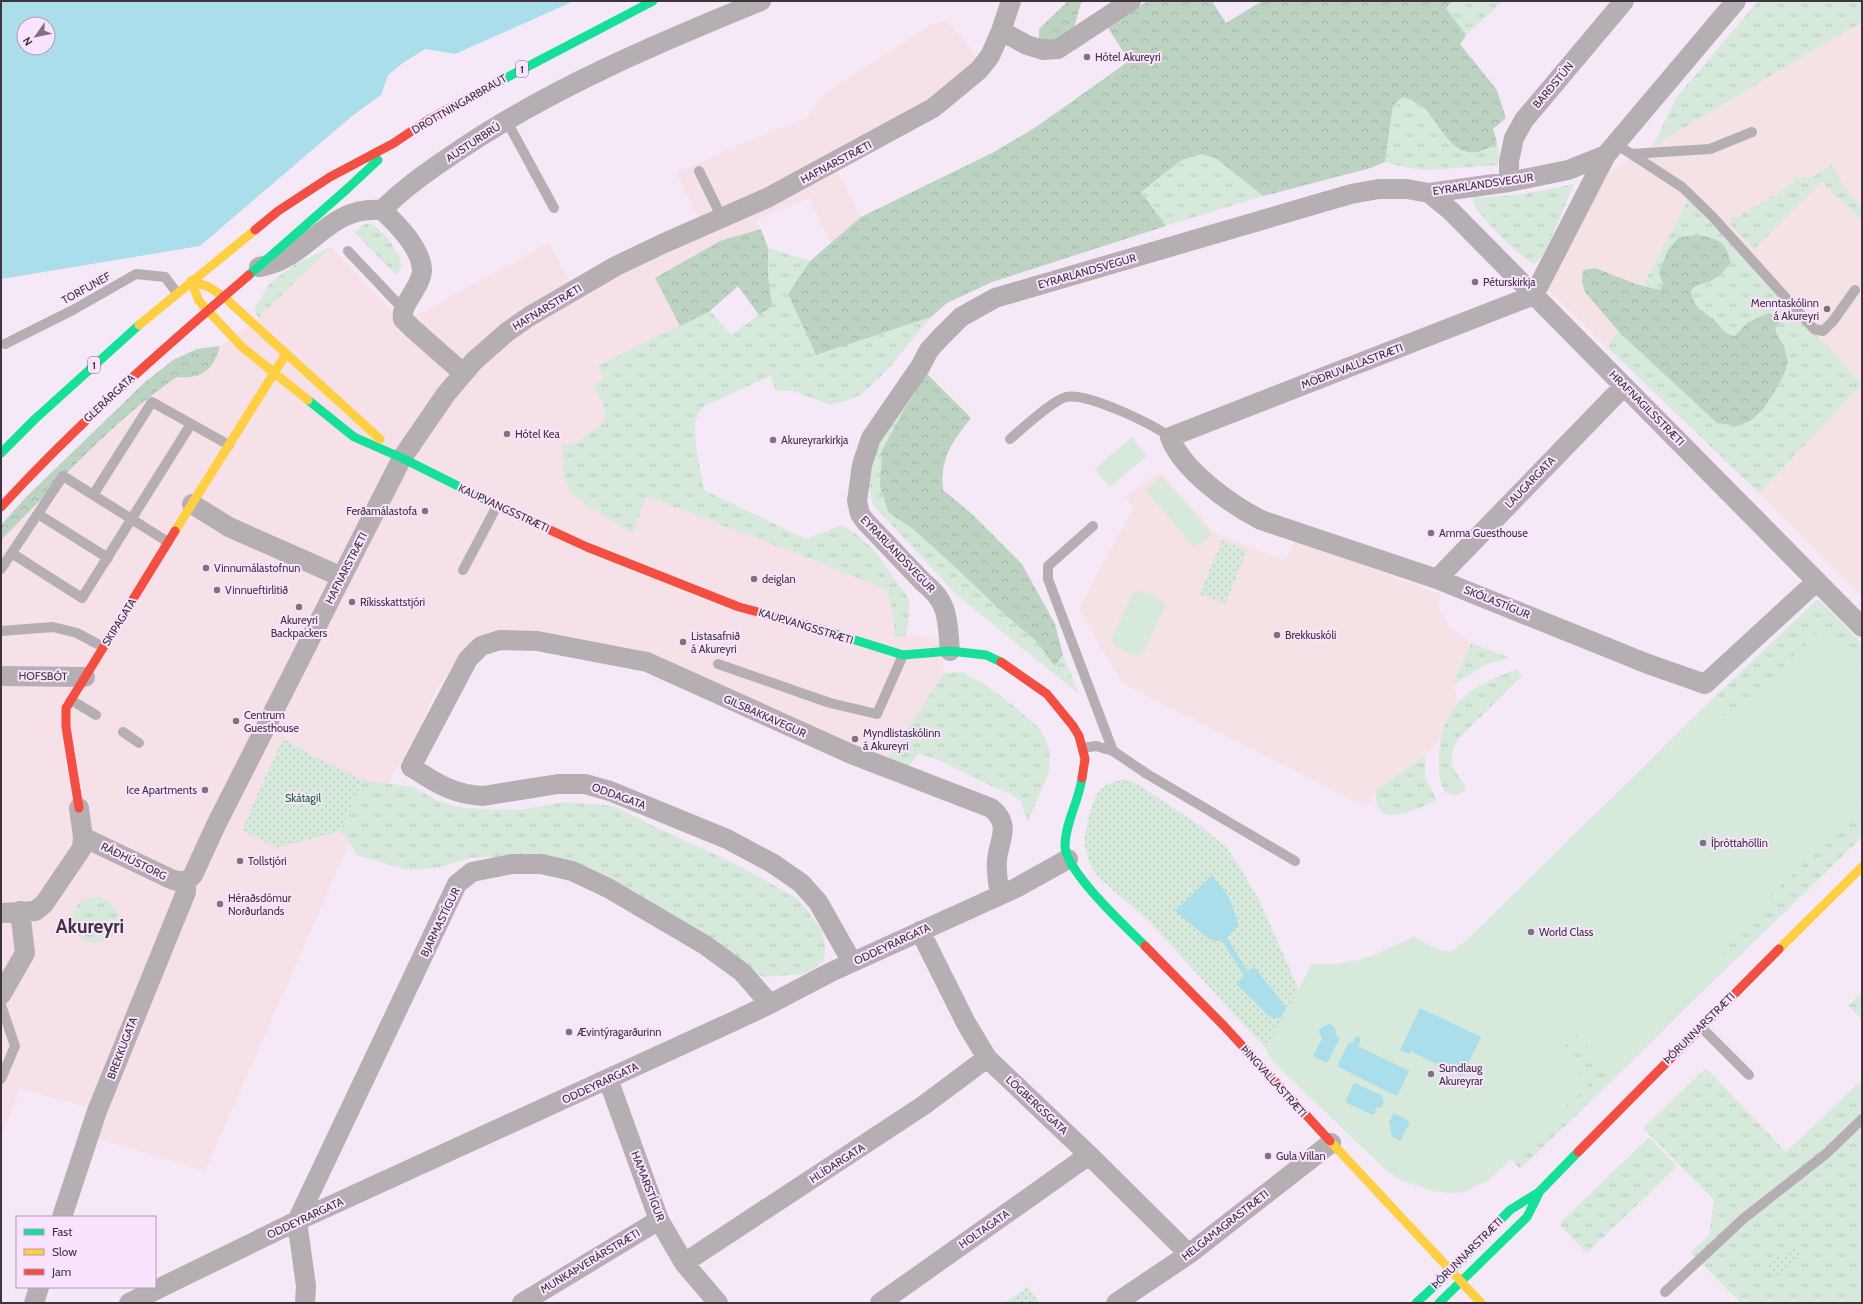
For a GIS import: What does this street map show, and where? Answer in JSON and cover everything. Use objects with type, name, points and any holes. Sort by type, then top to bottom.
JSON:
[{"type":"main road","name":"DROTTNINGARBRAUT","points":[[191,281],[278,211],[330,177],[394,143],[428,120],[466,99],[653,1]]},
{"type":"main road","name":"DROTTNINGARBRAUT","points":[[224,297],[371,168],[394,143]]},
{"type":"main road","name":"1","points":[[1,453],[35,419],[191,281]]},
{"type":"main road","name":"KAUPVANGSSTRÆTI","points":[[191,281],[209,287],[224,297],[363,426],[402,458]]},
{"type":"main road","name":"KAUPVANGSSTRÆTI","points":[[191,281],[199,301],[242,347],[354,437],[402,458],[497,506],[587,547],[739,607],[807,625],[886,651],[903,655],[950,651],[986,655],[1001,662],[1047,694],[1073,726],[1083,748],[1085,759],[1081,785],[1067,829],[1065,848],[1068,858]]},
{"type":"main road","name":"GLERÁRGATA","points":[[1,507],[98,407],[169,343],[208,312],[224,297]]},
{"type":"main road","name":"SKIPAGATA","points":[[79,808],[65,719],[66,708],[286,354]]},
{"type":"main road","name":"ÞINGVALLASTRÆTI","points":[[1068,858],[1077,874],[1097,897],[1224,1026],[1481,1303]]},
{"type":"main road","name":"ÞÓRUNNARSTRÆTI","points":[[1416,1303],[1451,1271],[1510,1210],[1539,1192],[1701,1027],[1862,867]]},
{"type":"main road","name":"ÞÓRUNNARSTRÆTI","points":[[1439,1303],[1527,1217],[1539,1192]]},
{"type":"street","name":"AUSTURBRÚ","points":[[382,210],[400,193],[427,172],[506,120],[612,66],[697,27],[761,1]]},
{"type":"street","points":[[1011,1],[1001,31],[1027,45],[1042,50],[1058,49],[1131,1]]},
{"type":"street","name":"BARÐSTÚN","points":[[1509,182],[1509,161],[1514,138],[1524,120],[1624,1]]},
{"type":"street","name":"EYRARLANDSVEGUR","points":[[1534,295],[1617,151],[1736,1]]},
{"type":"street","name":"HAFNARSTRÆTI","points":[[186,882],[193,875],[220,818],[402,458],[446,394],[463,373],[486,350],[530,316],[616,266],[767,198],[933,108],[979,70],[990,56],[1001,31]]},
{"type":"street","name":"EYRARLANDSVEGUR","points":[[950,651],[944,604],[934,591],[923,582],[865,521],[860,514],[857,501],[862,465],[871,438],[930,350],[961,317],[995,298],[1351,194],[1379,189],[1408,189],[1429,193],[1509,182],[1568,170],[1617,151]]},
{"type":"street","name":"HRAFNAGILSSTRÆTI","points":[[1429,193],[1451,211],[1862,627]]},
{"type":"street","points":[[382,210],[402,230],[414,249],[421,265],[420,281],[404,309],[403,318],[463,373]]},
{"type":"street","name":"DROTTNINGARBRAUT","points":[[259,266],[273,264],[293,255],[327,226],[348,214],[382,210]]},
{"type":"street","name":"MÖÐRUVALLASTRÆTI","points":[[1170,437],[1534,295]]},
{"type":"street","name":"LAUGARGATA","points":[[1437,579],[1624,386]]},
{"type":"street","name":"SKÓLASTÍGUR","points":[[1170,437],[1175,449],[1210,487],[1237,508],[1261,520],[1437,579],[1648,664],[1705,684],[1817,581]]},
{"type":"street","points":[[192,504],[229,527],[342,577]]},
{"type":"street","name":"GILSBAKKAVEGUR","points":[[458,676],[468,659],[481,646],[500,640],[537,641],[647,662],[850,754],[991,808],[998,813],[1002,821],[1002,842],[998,858],[997,876],[1000,895]]},
{"type":"street","name":"HOFSBÓT","points":[[1,676],[85,677]]},
{"type":"street","name":"ODDAGATA","points":[[458,676],[411,767],[450,790],[484,796],[558,784],[585,784],[610,791],[727,839],[772,863],[801,883],[818,902],[852,962]]},
{"type":"street","name":"SKIPAGATA","points":[[20,911],[40,909],[77,857],[82,848],[83,837],[79,808]]},
{"type":"street","name":"RÁÐHÚSTORG","points":[[83,837],[173,880],[186,882]]},
{"type":"street","name":"ODDEYRARGATA","points":[[129,1303],[297,1221],[770,1004],[852,962],[1000,895],[1068,858]]},
{"type":"street","name":"BJARMASTÍGUR","points":[[297,1221],[458,884],[472,872],[512,864],[541,864],[572,872],[633,902],[705,945],[742,972],[770,1004]]},
{"type":"street","name":"BREKKUGATA","points":[[62,1216],[97,1111],[138,1005],[186,892],[186,882]]},
{"type":"street","points":[[1,912],[20,911],[25,953],[1,995]]},
{"type":"street","name":"LÖGBERGSGATA","points":[[920,931],[966,1023],[987,1058],[1089,1155],[1189,1254]]},
{"type":"street","name":"HLÍÐARGATA","points":[[684,1263],[924,1105],[987,1058]]},
{"type":"street","name":"HAMARSTÍGUR","points":[[608,1079],[659,1220],[684,1263],[718,1303]]},
{"type":"street","name":"HELGAMAGRASTRÆTI","points":[[1116,1303],[1189,1254],[1331,1143]]},
{"type":"street","name":"HOLTAGATA","points":[[880,1303],[1089,1155]]},
{"type":"street","name":"MUNKAÞVERÁRSTRÆTI","points":[[522,1303],[659,1220]]},
{"type":"street","points":[[297,1221],[306,1286],[305,1303]]},
{"type":"street","points":[[34,1303],[39,1288]]},
{"type":"lane","points":[[506,120],[554,208]]},
{"type":"lane","points":[[1617,151],[1710,149],[1752,132]]},
{"type":"lane","points":[[1617,151],[1682,187],[1712,216],[1814,328],[1823,331],[1834,321],[1855,290]]},
{"type":"lane","points":[[377,176],[384,153]]},
{"type":"lane","points":[[699,171],[722,218]]},
{"type":"lane","points":[[326,207],[350,200]]},
{"type":"lane","points":[[348,251],[404,309]]},
{"type":"lane","name":"TORFUNEF","points":[[5,344],[73,310],[136,274],[165,277],[177,292]]},
{"type":"lane","points":[[1010,439],[1048,408],[1065,397],[1090,400],[1126,413],[1159,429],[1170,437]]},
{"type":"lane","points":[[93,495],[152,402],[229,445]]},
{"type":"lane","points":[[12,554],[82,598],[191,424]]},
{"type":"lane","points":[[1,569],[63,476],[168,542]]},
{"type":"lane","points":[[463,570],[497,506]]},
{"type":"lane","points":[[38,514],[108,558]]},
{"type":"lane","points":[[1093,526],[1048,566],[1048,579],[1113,751]]},
{"type":"lane","points":[[1,631],[52,627],[77,633],[103,647]]},
{"type":"lane","points":[[718,664],[830,703],[877,714],[903,655]]},
{"type":"lane","points":[[71,700],[96,716]]},
{"type":"lane","points":[[123,732],[139,743]]},
{"type":"lane","points":[[1083,748],[1096,746],[1113,751],[1147,774],[1295,861]]},
{"type":"lane","points":[[1,1005],[15,1046],[1,1079]]},
{"type":"lane","points":[[1701,1027],[1749,1075]]},
{"type":"lane","points":[[1665,1292],[1743,1219],[1827,1153],[1862,1119]]},
{"type":"shaded area","points":[[947,21],[970,48],[984,70],[830,156],[861,217],[831,243],[809,198],[756,219],[761,229],[720,241],[655,278],[680,326],[597,366],[605,378],[593,385],[604,406],[605,422],[575,443],[562,445],[565,479],[588,505],[633,534],[646,496],[887,590],[895,628],[899,638],[905,635],[942,638],[944,673],[886,760],[648,658],[537,641],[457,661],[434,693],[419,731],[388,784],[362,780],[312,756],[283,738],[277,848],[341,831],[349,844],[205,1171],[96,1138],[105,1112],[20,1089],[1,1138],[1,540],[109,432],[154,393],[177,377],[189,378],[199,375],[217,357],[220,346],[258,318],[331,247],[403,323],[549,243],[570,282],[699,219],[677,173],[751,140],[807,118],[824,94],[932,24]]},
{"type":"shaded area","name":"Menntaskólinn á Akureyri","points":[[1862,23],[1862,597],[1759,493],[1861,384],[1689,199],[1608,348],[1545,287],[1606,174],[1851,28]]},
{"type":"shaded area","name":"Brekkuskóli","points":[[1161,472],[1213,532],[1285,561],[1296,539],[1441,595],[1438,607],[1443,617],[1450,627],[1471,643],[1453,685],[1458,701],[1447,719],[1440,739],[1425,756],[1376,790],[1366,807],[1121,682],[1079,609],[1134,507],[1125,497]]},
{"type":"green space","points":[[1068,1],[1084,1],[1081,3],[1073,31],[1056,42],[1039,39],[1039,29]]},
{"type":"green space","points":[[1148,1],[1212,1],[1226,23],[1262,1],[1453,1],[1446,8],[1466,35],[1460,44],[1497,90],[1506,118],[1493,129],[1497,142],[1495,144],[1490,148],[1481,151],[1471,152],[1462,150],[1455,146],[1442,132],[1425,109],[1418,103],[1403,97],[1393,105],[1385,162],[1371,168],[1263,196],[1217,159],[1201,154],[1182,160],[1141,192],[1166,226],[992,282],[947,303],[931,317],[816,355],[788,294],[810,261],[861,217],[994,152],[1036,127],[1129,61],[1107,26]]},
{"type":"green space","points":[[1453,1],[1503,1],[1466,35],[1446,8]]},
{"type":"green space","points":[[1758,1],[1862,1],[1862,23],[1851,28],[1653,146],[1676,98]]},
{"type":"green space","points":[[1403,97],[1423,107],[1448,139],[1462,150],[1471,152],[1481,151],[1492,147],[1497,142],[1499,151],[1498,165],[1430,170],[1408,168],[1385,162],[1393,105]]},
{"type":"green space","points":[[1201,154],[1217,159],[1263,196],[1166,226],[1141,192],[1182,160]]},
{"type":"green space","points":[[1832,165],[1844,187],[1862,208],[1862,221],[1822,182],[1754,249],[1730,224],[1733,221],[1732,217],[1742,217],[1742,212],[1751,212],[1750,207],[1760,206],[1760,201],[1769,201],[1769,196],[1778,196],[1777,191],[1786,190],[1786,185],[1794,184],[1794,178],[1812,177]]},
{"type":"green space","points":[[1574,184],[1546,251],[1535,264],[1521,255],[1493,229],[1479,212],[1473,201],[1473,197],[1511,195]]},
{"type":"green space","points":[[1689,198],[1862,384],[1759,493],[1608,348],[1618,330],[1717,423],[1764,408],[1777,388],[1784,374],[1784,347],[1775,330],[1783,318],[1768,313],[1747,323],[1735,336],[1725,331],[1694,302],[1691,291],[1695,286],[1707,283],[1727,249],[1715,239],[1697,235],[1660,290],[1643,285]]},
{"type":"green space","points":[[365,224],[373,224],[395,248],[402,267],[396,275],[354,232]]},
{"type":"green space","points":[[761,229],[768,248],[768,276],[772,306],[759,315],[738,286],[710,311],[680,326],[655,278],[720,241]]},
{"type":"green space","points":[[1697,235],[1711,238],[1720,242],[1727,250],[1731,263],[1715,278],[1697,286],[1691,291],[1692,297],[1699,308],[1725,331],[1735,336],[1747,323],[1768,313],[1783,317],[1775,330],[1784,347],[1788,362],[1784,374],[1764,408],[1752,420],[1739,426],[1717,423],[1621,334],[1585,292],[1582,282],[1583,270],[1595,268],[1636,284],[1660,290],[1663,284],[1659,272],[1668,250],[1679,237]]},
{"type":"green space","points":[[331,247],[258,318],[254,309],[269,284],[297,263]]},
{"type":"green space","points":[[768,248],[810,261],[788,294],[816,355],[931,317],[890,367],[862,394],[848,400],[830,405],[793,391],[776,391],[770,376],[704,406],[697,416],[695,433],[704,490],[806,539],[841,525],[855,533],[875,551],[909,599],[908,627],[905,635],[899,638],[893,636],[893,613],[886,590],[826,565],[646,496],[633,534],[580,500],[567,485],[563,468],[562,445],[575,443],[605,422],[604,406],[593,385],[604,378],[597,366],[710,311],[731,335],[771,306],[768,276]]},
{"type":"green space","points":[[220,346],[214,361],[206,371],[193,377],[177,377],[153,395],[86,454],[1,540],[1,525],[26,497],[145,382],[173,360],[197,349]]},
{"type":"green space","points":[[927,374],[903,411],[882,450],[889,513],[913,529],[1002,612],[1036,641],[1055,666],[1063,655],[1079,694],[958,596],[873,505],[868,481],[877,440],[895,412]]},
{"type":"green space","points":[[927,374],[971,418],[958,435],[949,451],[943,469],[943,490],[971,513],[1022,564],[1055,624],[1063,655],[1055,666],[1036,641],[1002,612],[913,529],[889,513],[880,487],[882,450],[903,411]]},
{"type":"green space","points":[[1132,437],[1147,456],[1110,487],[1095,469]]},
{"type":"green space","points":[[1162,477],[1212,534],[1195,548],[1146,491]]},
{"type":"green space","points":[[1222,540],[1247,551],[1225,604],[1200,594]]},
{"type":"green space","points":[[1140,590],[1163,601],[1165,607],[1143,654],[1136,657],[1114,645],[1111,639],[1134,592]]},
{"type":"green space","points":[[1818,599],[1862,643],[1862,670],[1822,629],[1728,721],[1709,702]]},
{"type":"green space","points":[[1822,629],[1862,670],[1862,806],[1716,949],[1732,963],[1617,1076],[1577,1035],[1558,1053],[1588,1085],[1489,1180],[1465,1192],[1448,1193],[1431,1191],[1398,1179],[1386,1170],[1273,1062],[1266,1049],[1312,964],[1340,963],[1365,958],[1377,954],[1414,936],[1431,946],[1451,952],[1467,940],[1709,702],[1728,721]]},
{"type":"green space","points":[[1471,643],[1510,658],[1485,665],[1453,685]]},
{"type":"green space","points":[[1517,669],[1522,676],[1458,739],[1452,753],[1452,764],[1466,787],[1464,792],[1454,795],[1446,793],[1440,780],[1439,755],[1446,721],[1453,708],[1462,698],[1486,682]]},
{"type":"green space","points":[[963,672],[987,686],[1016,708],[1041,730],[1049,748],[1050,769],[1028,822],[1021,802],[1011,794],[997,789],[945,763],[919,753],[906,770],[886,760],[944,673]]},
{"type":"green space","name":"Skátagil","points":[[283,738],[312,756],[362,780],[341,831],[277,848],[242,830]]},
{"type":"green space","points":[[1425,756],[1425,777],[1437,800],[1408,812],[1398,814],[1388,814],[1381,811],[1377,803],[1376,790]]},
{"type":"green space","points":[[1123,779],[1135,783],[1151,793],[1199,825],[1226,847],[1240,867],[1260,902],[1299,990],[1266,1049],[1149,921],[1098,877],[1090,864],[1084,843],[1089,814],[1094,801],[1099,791],[1108,784]]},
{"type":"green space","points":[[362,780],[413,787],[438,801],[463,808],[518,810],[565,802],[614,806],[651,825],[738,865],[798,899],[821,929],[825,946],[824,960],[815,968],[802,974],[764,977],[750,971],[687,928],[522,856],[469,858],[437,868],[408,870],[357,855],[341,831]]},
{"type":"green space","points":[[1862,806],[1862,837],[1732,963],[1715,949]]},
{"type":"green space","points":[[95,897],[108,901],[114,907],[118,920],[114,933],[108,939],[95,943],[82,939],[76,933],[72,920],[76,907],[82,901]]},
{"type":"green space","points":[[1862,992],[1862,1020],[1848,1006]]},
{"type":"green space","points":[[1577,1034],[1617,1076],[1520,1169],[1511,1159],[1588,1085],[1558,1053]]},
{"type":"green space","points":[[1706,1068],[1786,1152],[1862,1080],[1862,1303],[1741,1303],[1691,1252],[1709,1235],[1714,1200],[1643,1128]]},
{"type":"green space","points":[[1649,1137],[1677,1166],[1587,1253],[1559,1224]]},
{"type":"green space","points":[[1795,1247],[1803,1256],[1777,1280],[1764,1266],[1779,1253],[1783,1258]]},
{"type":"green space","points":[[1028,1287],[1039,1303],[1004,1303]]},
{"type":"water","points":[[1,1],[574,1],[455,54],[425,49],[403,63],[388,75],[381,95],[352,116],[200,246],[1,279]]},
{"type":"water","points":[[1212,875],[1229,897],[1239,925],[1225,940],[1216,941],[1209,939],[1175,911]]},
{"type":"water","points":[[1254,967],[1284,1004],[1286,1010],[1280,1018],[1270,1017],[1236,984]]},
{"type":"water","points":[[1420,1008],[1481,1037],[1462,1076],[1410,1051],[1409,1054],[1400,1050]]},
{"type":"water","points":[[1329,1024],[1335,1028],[1336,1036],[1340,1038],[1327,1063],[1313,1056],[1322,1039],[1319,1032],[1321,1028]]},
{"type":"water","points":[[1356,1036],[1361,1038],[1358,1046],[1409,1071],[1397,1096],[1337,1066],[1349,1042],[1353,1043]]},
{"type":"water","points":[[1354,1083],[1381,1095],[1384,1102],[1381,1108],[1377,1107],[1373,1115],[1345,1102]]},
{"type":"water","points":[[1394,1113],[1410,1122],[1400,1141],[1392,1136],[1389,1122]]},
{"type":"waterway","points":[[1225,940],[1246,974]]},
{"type":"traffic: fast","points":[[483,90],[653,1]]},
{"type":"traffic: fast","points":[[249,275],[378,160]]},
{"type":"traffic: fast","points":[[1,453],[35,419],[139,325]]},
{"type":"traffic: fast","points":[[308,400],[354,437],[402,458],[500,507]]},
{"type":"traffic: fast","points":[[807,625],[903,655],[950,651],[986,655],[1001,662]]},
{"type":"traffic: fast","points":[[1082,778],[1067,829],[1065,846],[1068,857],[1075,870],[1098,899],[1145,946]]},
{"type":"traffic: fast","points":[[1416,1303],[1451,1271],[1510,1210],[1539,1192],[1578,1152]]},
{"type":"traffic: fast","points":[[1439,1303],[1527,1217],[1539,1193]]},
{"type":"traffic: slow","points":[[139,325],[255,230]]},
{"type":"traffic: slow","points":[[191,281],[199,301],[242,347],[308,400]]},
{"type":"traffic: slow","points":[[191,281],[209,287],[224,297],[380,439]]},
{"type":"traffic: slow","points":[[175,531],[286,354]]},
{"type":"traffic: slow","points":[[1779,949],[1862,867]]},
{"type":"traffic: slow","points":[[1330,1141],[1481,1303]]},
{"type":"traffic: jam","points":[[255,230],[278,211],[330,177],[394,143],[428,120],[483,90]]},
{"type":"traffic: jam","points":[[1,507],[91,416],[153,359],[249,275]]},
{"type":"traffic: jam","points":[[500,507],[587,547],[739,607],[807,625]]},
{"type":"traffic: jam","points":[[79,808],[66,727],[66,708],[175,531]]},
{"type":"traffic: jam","points":[[1001,662],[1047,694],[1073,726],[1079,736],[1085,759],[1082,778]]},
{"type":"traffic: jam","points":[[1145,946],[1224,1026],[1330,1141]]},
{"type":"traffic: jam","points":[[1578,1152],[1779,949]]},
{"type":"place","name":"Hótel Akureyri","points":[[1087,57]]},
{"type":"place","name":"Péturskirkja","points":[[1475,282]]},
{"type":"place","name":"Menntaskólinn á Akureyri","points":[[1827,309]]},
{"type":"place","name":"Hótel Kea","points":[[507,434]]},
{"type":"place","name":"Akureyrarkirkja","points":[[773,440]]},
{"type":"place","name":"Ferðamálastofa","points":[[425,511]]},
{"type":"place","name":"Amma Guesthouse","points":[[1431,533]]},
{"type":"place","name":"Vinnumálastofnun","points":[[206,568]]},
{"type":"place","name":"deiglan","points":[[754,579]]},
{"type":"place","name":"Vinnueftirlitið","points":[[217,590]]},
{"type":"place","name":"Ríkisskattstjóri","points":[[352,602]]},
{"type":"place","name":"Akureyri Backpackers","points":[[299,607]]},
{"type":"place","name":"Brekkuskóli","points":[[1277,635]]},
{"type":"place","name":"Listasafnið á Akureyri","points":[[683,642]]},
{"type":"place","name":"Centrum Guesthouse","points":[[236,721]]},
{"type":"place","name":"Myndlistaskólinn á Akureyri","points":[[855,739]]},
{"type":"place","name":"Ice Apartments","points":[[205,790]]},
{"type":"place","name":"Íþróttahöllin","points":[[1703,843]]},
{"type":"place","name":"Tollstjóri","points":[[240,861]]},
{"type":"place","name":"Héraðsdómur Norðurlands","points":[[220,904]]},
{"type":"place","name":"World Class","points":[[1531,932]]},
{"type":"place","name":"Ævintýragarðurinn","points":[[569,1032]]},
{"type":"place","name":"Sundlaug Akureyrar","points":[[1431,1074]]},
{"type":"place","name":"Gula Villan","points":[[1268,1156]]},
{"type":"district","name":"Akureyri","points":[[90,926]]}]
